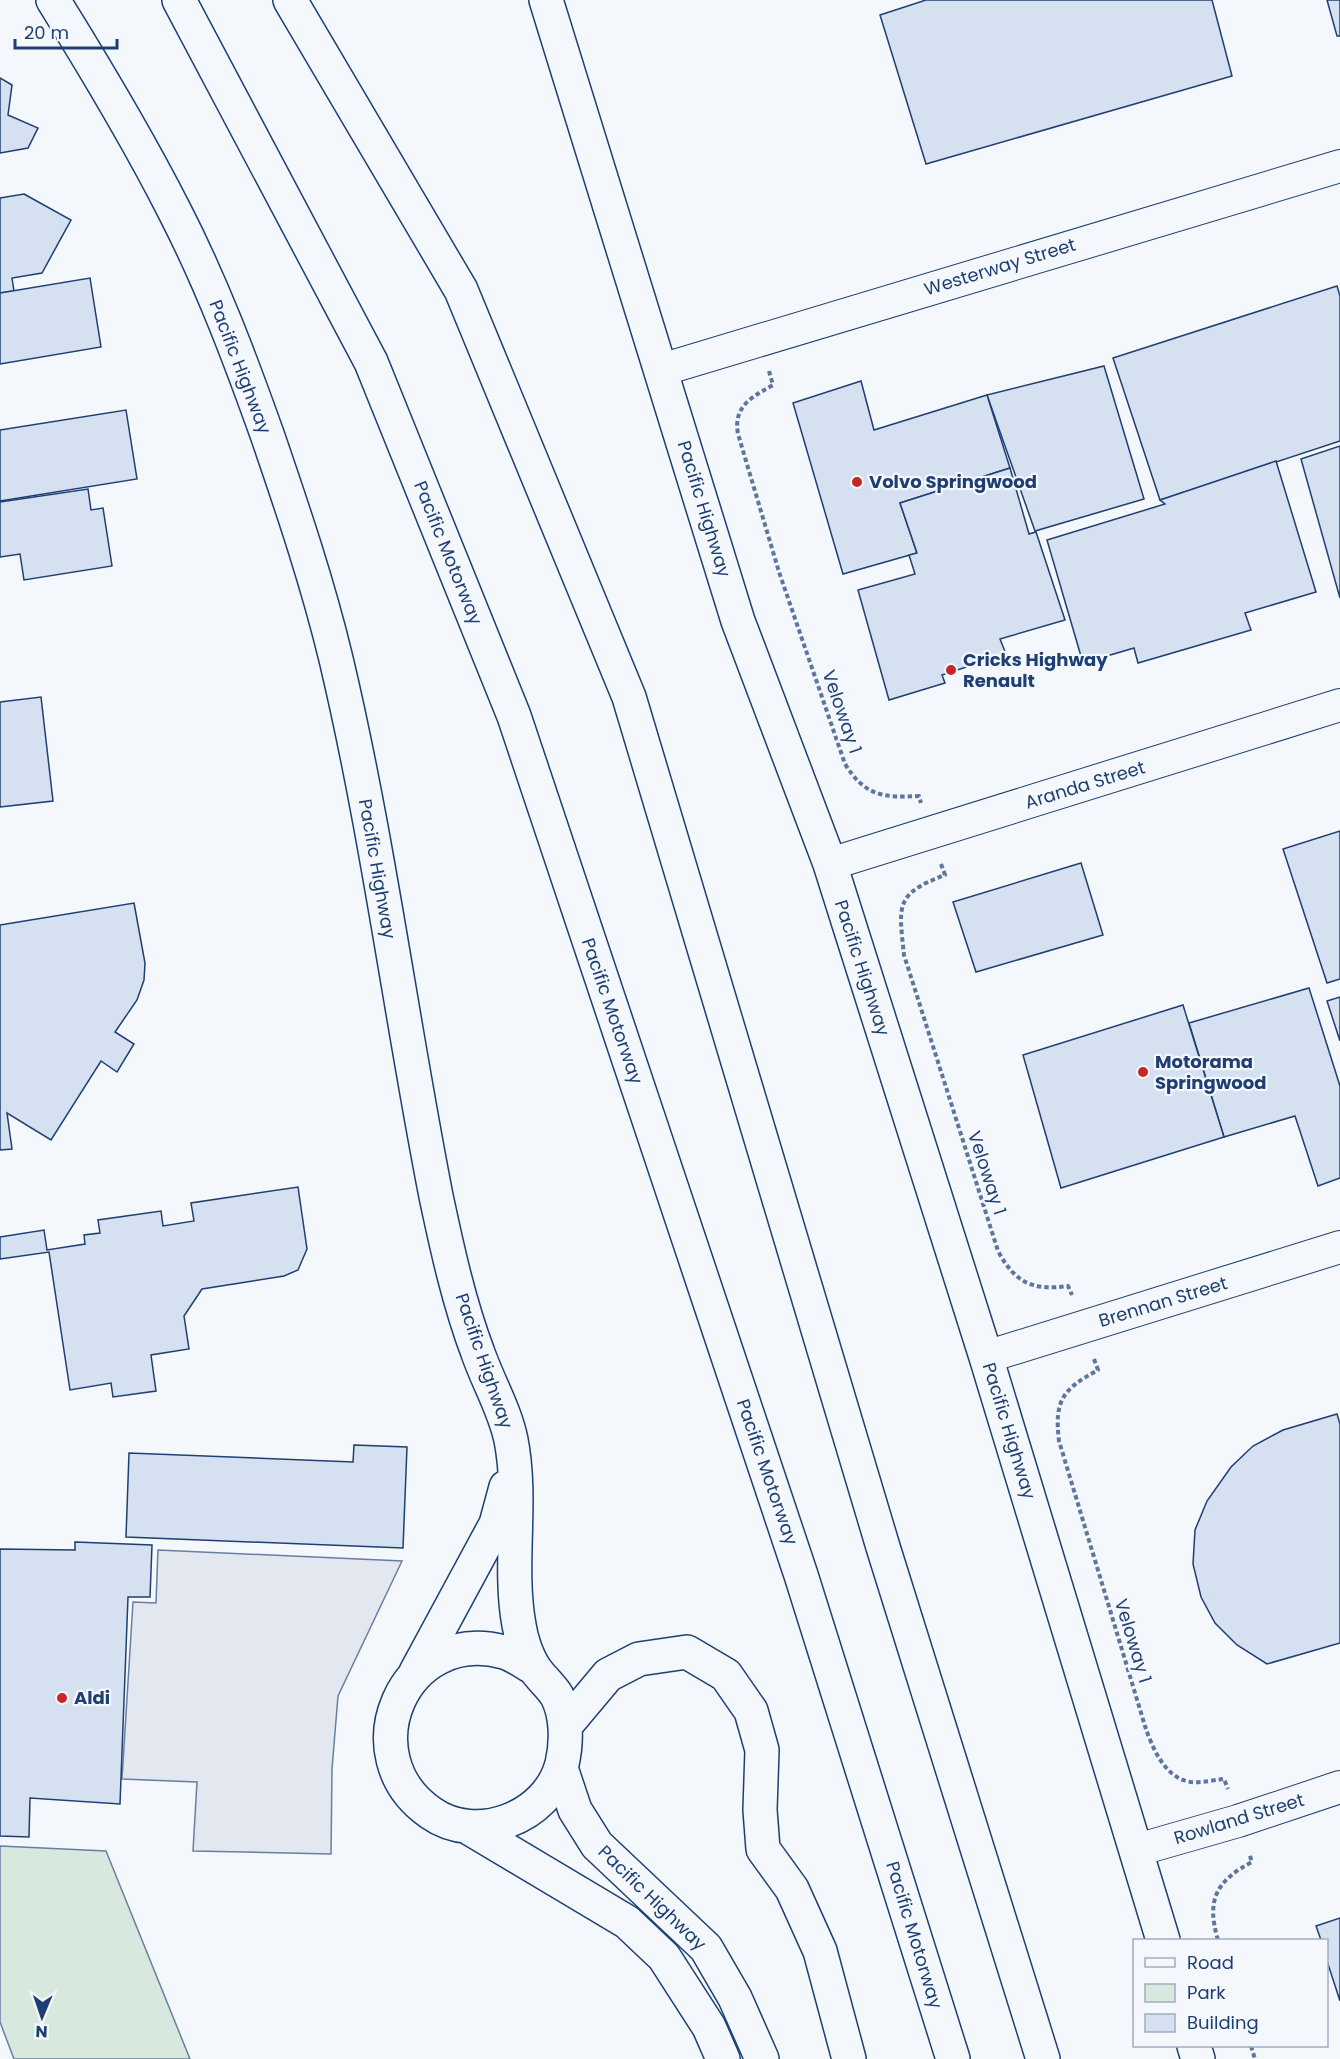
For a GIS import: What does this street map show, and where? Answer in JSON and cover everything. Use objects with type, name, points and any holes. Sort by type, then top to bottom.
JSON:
[{"type":"main road","name":"Pacific Highway","points":[[53,0],[103,81],[177,215],[237,351],[293,509],[335,657],[364,796],[437,1200],[477,1351],[510,1437],[517,1545],[515,1599],[519,1633],[534,1668]]},
{"type":"main road","name":"Pacific Motorway","points":[[179,0],[371,362],[514,716],[801,1575],[952,2059]]},
{"type":"main road","points":[[290,0],[461,290],[629,698],[883,1547],[1043,2059]]},
{"type":"main road","name":"Pacific Highway","points":[[546,0],[738,621],[830,864],[986,1357],[1162,1939]]},
{"type":"main road","name":"Pacific Highway","points":[[415,1673],[496,1524],[513,1462]]},
{"type":"main road","points":[[466,1648],[506,1652],[534,1668],[556,1694],[566,1725],[561,1768],[542,1798],[518,1816],[497,1826],[471,1829],[440,1819],[424,1809],[398,1776],[390,1748],[395,1704],[415,1673],[436,1658],[466,1648]]},
{"type":"main road","points":[[566,1725],[608,1675],[639,1659],[687,1652],[726,1675],[751,1711],[762,1750],[760,1810],[763,1849],[792,1889],[820,1951],[849,2059]]},
{"type":"main road","name":"Pacific Highway","points":[[561,1768],[576,1810],[597,1845],[706,1948],[735,1998],[762,2059]]},
{"type":"main road","name":"Pacific Highway","points":[[471,1829],[627,1922],[664,1957],[709,2027],[723,2059]]},
{"type":"street","name":"Westerway Street","points":[[661,370],[1340,166]]},
{"type":"street","name":"Aranda Street","points":[[830,864],[1340,705]]},
{"type":"street","name":"Brennan Street","points":[[986,1357],[1340,1247]]},
{"type":"street","name":"Rowland Street","points":[[1137,1850],[1238,1821],[1340,1787]]},
{"type":"path","name":"Veloway 1","points":[[769,370],[773,385],[747,400],[739,410],[735,422],[738,434],[779,572],[845,764],[862,786],[886,798],[919,796],[929,833],[945,875],[920,885],[905,898],[899,918],[904,955],[998,1251],[1007,1269],[1022,1281],[1045,1289],[1068,1286],[1098,1370],[1077,1381],[1064,1394],[1056,1418],[1059,1441],[1144,1726],[1154,1753],[1172,1773],[1189,1782],[1224,1779],[1252,1862],[1233,1872],[1218,1888],[1212,1910],[1218,1939]]},
{"type":"green space","points":[[0,1846],[106,1851],[190,2059],[14,2059],[0,2022]]},
{"type":"shaded area","points":[[158,1550],[402,1561],[338,1696],[332,1769],[331,1854],[193,1851],[197,1782],[122,1779],[133,1602],[156,1603]]},
{"type":"building","points":[[926,0],[1212,0],[1232,76],[926,164],[880,15]]},
{"type":"building","points":[[1327,0],[1340,0],[1340,36],[1337,36]]},
{"type":"building","points":[[0,78],[12,85],[8,115],[38,128],[28,148],[0,153]]},
{"type":"building","points":[[24,194],[71,220],[42,273],[12,278],[14,291],[0,293],[0,198]]},
{"type":"building","points":[[90,278],[101,347],[0,364],[0,293]]},
{"type":"building","points":[[1337,286],[1340,296],[1340,441],[1160,500],[1113,358]]},
{"type":"building","points":[[1104,366],[1144,499],[1035,531],[987,395]]},
{"type":"building","points":[[861,381],[874,430],[987,395],[1010,468],[900,503],[917,553],[843,574],[793,403]]},
{"type":"building","points":[[126,410],[137,479],[0,501],[0,430]]},
{"type":"building","points":[[1340,446],[1340,598],[1301,459]]},
{"type":"building","points":[[1276,461],[1316,592],[1245,613],[1251,630],[1138,663],[1134,648],[1083,663],[1047,540],[1165,504],[1160,500]]},
{"type":"building","points":[[1010,468],[1029,534],[1036,532],[1065,620],[1000,639],[1006,654],[942,675],[945,683],[889,700],[858,590],[915,574],[909,555],[917,553],[900,503]]},
{"type":"building","points":[[88,489],[91,510],[103,508],[112,566],[24,580],[20,554],[0,557],[0,502]]},
{"type":"building","points":[[41,697],[53,801],[0,807],[0,702]]},
{"type":"building","points":[[1340,831],[1340,979],[1327,983],[1283,849]]},
{"type":"building","points":[[1081,863],[1103,935],[976,972],[953,902]]},
{"type":"building","points":[[134,903],[145,963],[144,980],[137,1000],[115,1032],[134,1044],[117,1072],[101,1061],[51,1140],[7,1113],[12,1149],[0,1150],[0,925]]},
{"type":"building","points":[[1309,988],[1340,1086],[1340,1178],[1318,1186],[1295,1116],[1224,1137],[1189,1023]]},
{"type":"building","points":[[1340,997],[1340,1041],[1327,1001]]},
{"type":"building","points":[[1183,1005],[1224,1137],[1061,1188],[1023,1055]]},
{"type":"building","points":[[298,1187],[307,1249],[298,1270],[284,1276],[202,1289],[184,1316],[189,1349],[151,1355],[156,1391],[113,1397],[111,1383],[70,1390],[49,1252],[0,1259],[0,1237],[44,1230],[47,1250],[85,1244],[84,1235],[100,1233],[98,1220],[161,1211],[163,1226],[194,1221],[191,1203]]},
{"type":"building","points":[[1337,1414],[1340,1424],[1340,1643],[1267,1664],[1237,1645],[1215,1623],[1201,1597],[1193,1564],[1195,1530],[1207,1501],[1231,1467],[1253,1446],[1283,1430]]},
{"type":"building","points":[[354,1445],[407,1447],[403,1548],[126,1537],[129,1453],[353,1462]]},
{"type":"building","name":"Aldi","points":[[75,1542],[152,1545],[150,1597],[128,1597],[120,1804],[30,1798],[29,1837],[0,1836],[0,1549],[75,1550]]},
{"type":"building","points":[[1340,1918],[1340,2001],[1328,1964],[1328,1939],[1321,1939],[1316,1926]]},
{"type":"place","name":"Volvo Springwood","points":[[857,482]]},
{"type":"place","name":"Cricks Highway Renault","points":[[951,670]]},
{"type":"place","name":"Motorama Springwood","points":[[1143,1072]]},
{"type":"place","name":"Aldi","points":[[62,1698]]}]
